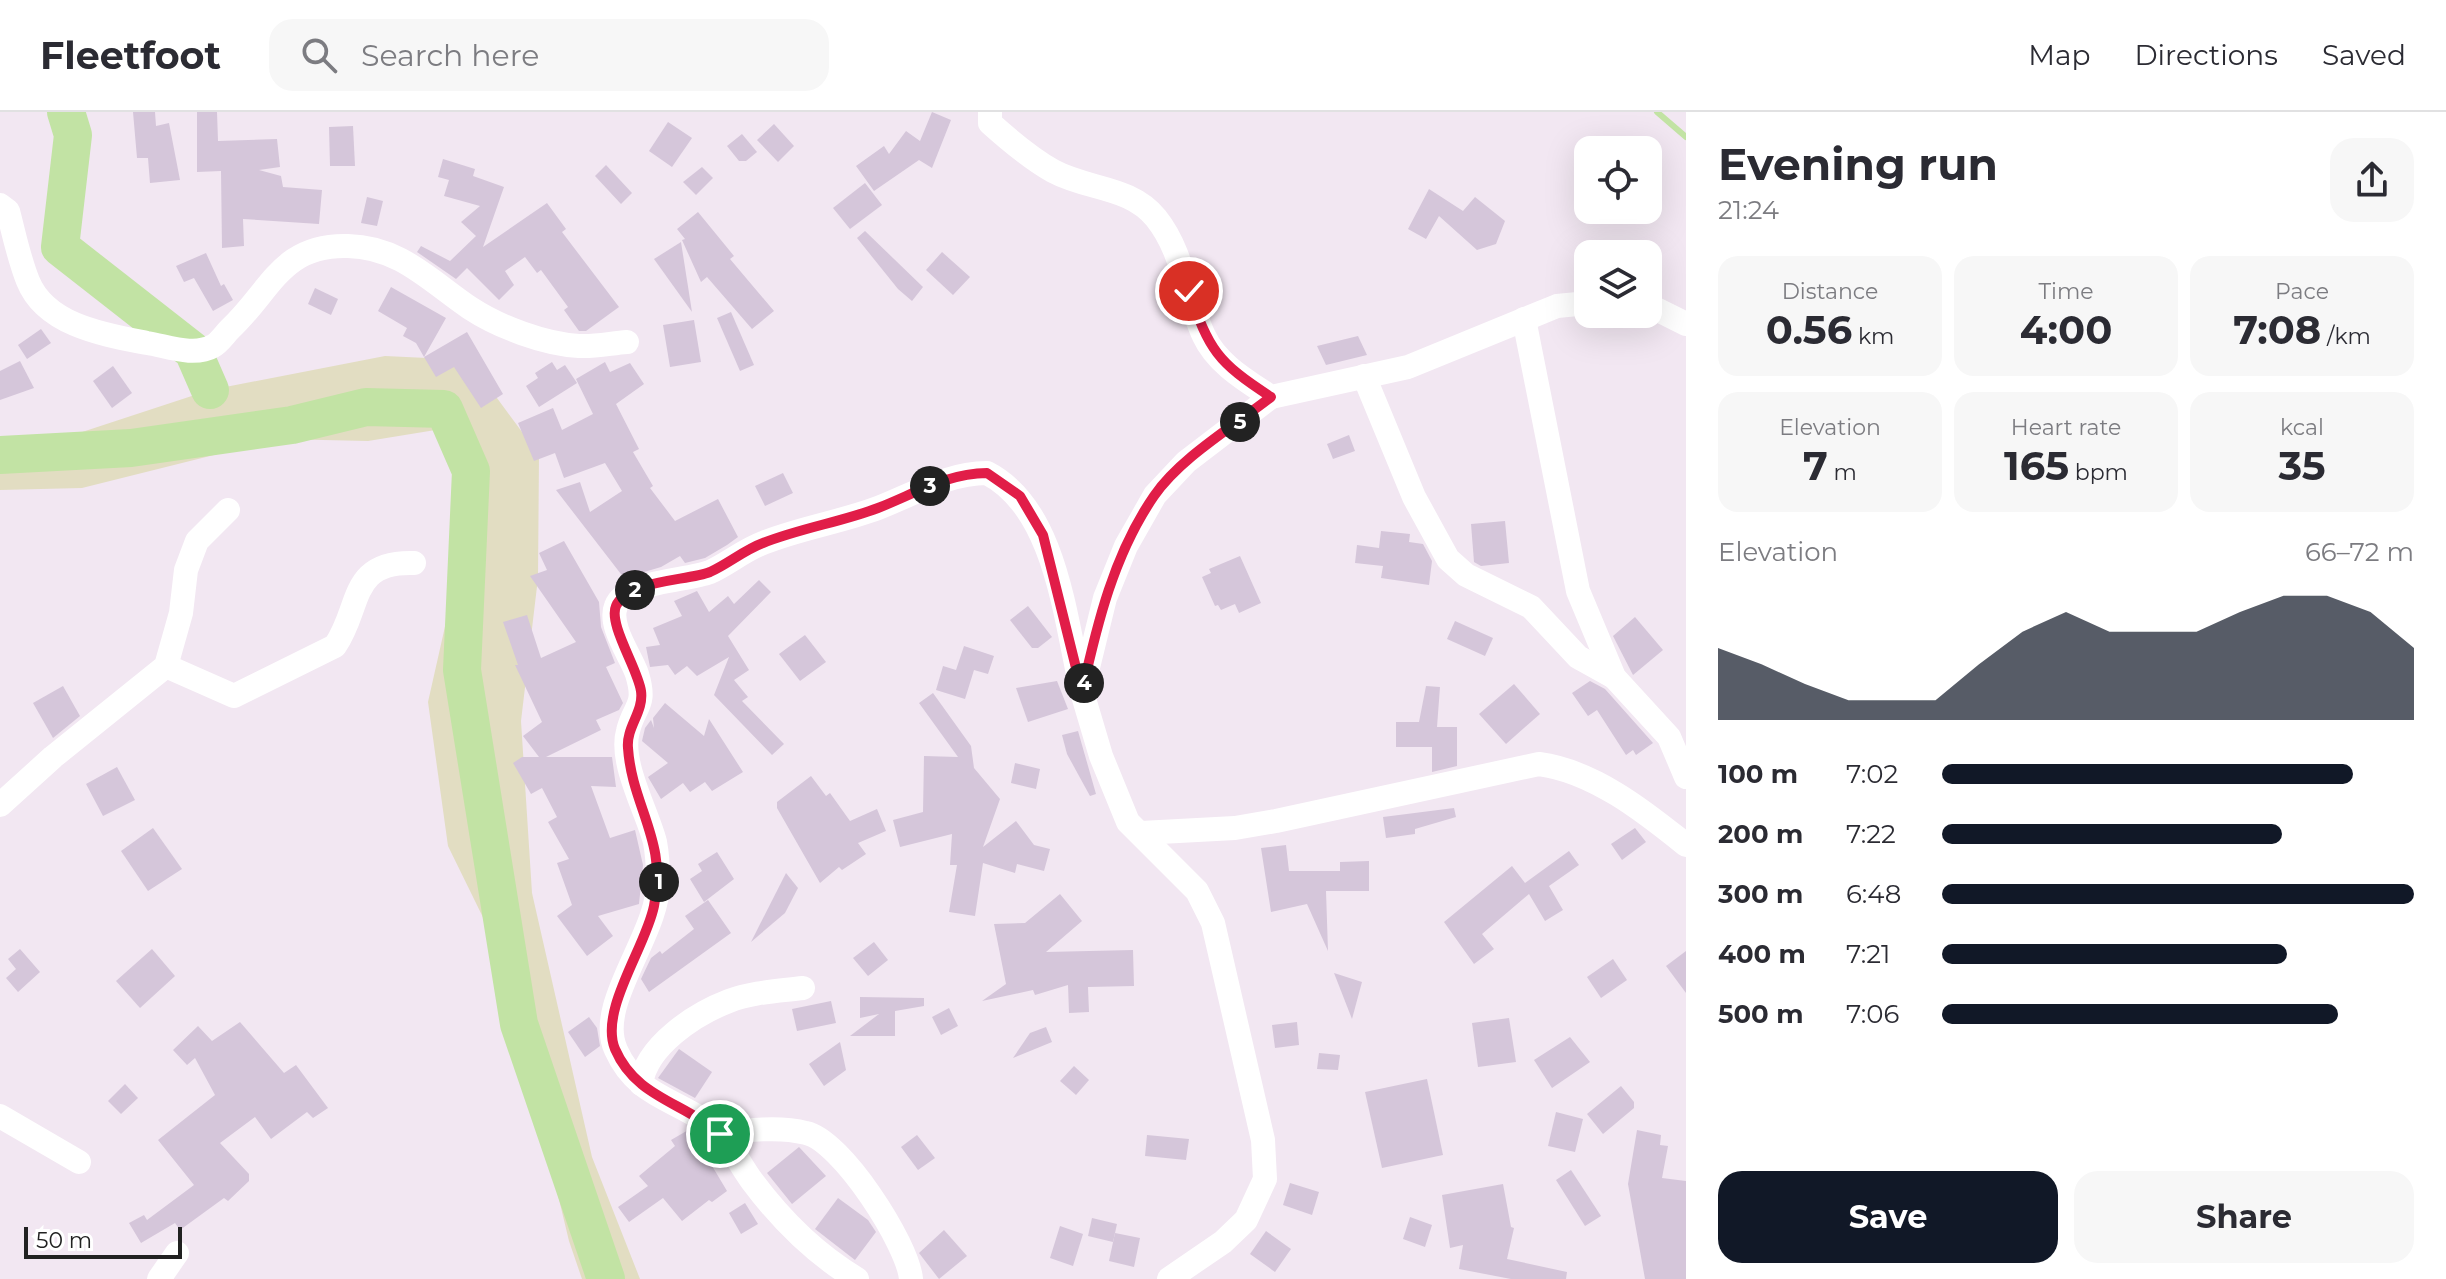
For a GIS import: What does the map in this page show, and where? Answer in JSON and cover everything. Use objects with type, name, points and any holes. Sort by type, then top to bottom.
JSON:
[{"type":"street","points":[[984,116],[1018,148],[1055,172],[1093,187],[1129,195],[1156,218],[1179,258],[1205,338],[1238,375],[1271,397]]},
{"type":"street","points":[[0,205],[8,211],[29,284],[55,313],[85,329],[193,351],[213,346],[239,321],[269,279],[303,252],[348,246],[389,252],[418,268],[472,309],[504,325],[579,346],[627,342]]},
{"type":"street","points":[[1082,692],[1105,598],[1126,546],[1155,495],[1186,462],[1271,397],[1408,367],[1557,306],[1574,304]]},
{"type":"street","points":[[1662,312],[1686,324]]},
{"type":"street","points":[[1524,319],[1578,591],[1614,677]]},
{"type":"street","points":[[1364,376],[1414,497],[1448,559],[1466,575],[1531,607],[1578,657],[1614,677],[1669,737],[1686,777]]},
{"type":"street","points":[[857,1279],[838,1272],[789,1226],[764,1197],[720,1134],[708,1123],[651,1095],[616,1051],[610,1031],[617,1003],[646,934],[659,882],[655,844],[628,750],[628,731],[639,710],[642,694],[615,621],[615,606],[623,597],[641,587],[711,572],[760,544],[856,516],[951,478],[987,473],[1020,496],[1043,535],[1082,692],[1101,756],[1128,822],[1197,891],[1213,923],[1263,1140],[1265,1179],[1246,1220],[1223,1242],[1169,1279]]},
{"type":"street","points":[[0,805],[53,757],[166,666],[181,613],[186,570],[197,541],[228,510]]},
{"type":"street","points":[[166,666],[234,696],[335,646],[344,633],[353,599],[361,586],[381,567],[414,563]]},
{"type":"street","points":[[1141,833],[1235,828],[1276,821],[1539,764],[1563,767],[1597,784],[1686,845]]},
{"type":"street","points":[[641,1084],[643,1072],[658,1048],[711,1011],[729,1001],[803,988]]},
{"type":"street","points":[[0,1116],[79,1162]]},
{"type":"street","points":[[720,1134],[764,1130],[808,1133],[820,1139],[836,1153],[879,1209],[895,1237],[911,1279]]},
{"type":"street","points":[[159,1279],[177,1253]]},
{"type":"shaded area","points":[[385,356],[469,360],[539,455],[538,578],[521,721],[532,893],[592,1157],[640,1279],[582,1279],[569,1241],[499,950],[448,846],[428,702],[462,551],[470,493],[460,426],[368,441],[278,439],[82,488],[0,490],[0,459],[210,390]]},
{"type":"building","points":[[133,112],[155,112],[156,126],[169,123],[180,180],[150,183],[148,158],[137,158]]},
{"type":"building","points":[[197,112],[217,112],[218,141],[277,139],[280,167],[259,170],[281,176],[283,187],[322,190],[319,224],[243,219],[244,246],[222,248],[221,171],[197,172]]},
{"type":"building","points":[[932,112],[951,120],[932,168],[919,160],[874,191],[856,166],[884,146],[889,154],[906,131],[920,141]]},
{"type":"building","points":[[668,122],[692,138],[672,167],[649,151]]},
{"type":"building","points":[[774,124],[794,146],[778,162],[757,140]]},
{"type":"building","points":[[353,126],[355,166],[330,166],[329,127]]},
{"type":"building","points":[[742,134],[757,152],[746,161],[739,161],[727,146]]},
{"type":"building","points":[[443,159],[475,169],[473,176],[504,187],[483,247],[547,203],[566,229],[562,232],[619,307],[586,331],[579,331],[564,310],[568,307],[541,270],[537,273],[525,257],[505,271],[514,285],[499,300],[467,268],[456,279],[417,252],[421,246],[450,261],[476,236],[461,222],[480,206],[444,196],[449,180],[438,177]]},
{"type":"building","points":[[606,165],[632,193],[621,204],[595,176]]},
{"type":"building","points":[[702,167],[713,178],[696,195],[683,182]]},
{"type":"building","points":[[865,183],[882,205],[850,229],[833,208]]},
{"type":"building","points":[[1429,189],[1463,211],[1475,197],[1505,221],[1496,244],[1477,250],[1439,216],[1426,239],[1408,229]]},
{"type":"building","points":[[367,197],[383,201],[377,226],[361,223]]},
{"type":"building","points":[[698,212],[734,256],[730,259],[774,311],[752,329],[707,277],[701,282],[682,240],[685,239],[677,229]]},
{"type":"building","points":[[865,231],[923,287],[912,301],[898,289],[857,238]]},
{"type":"building","points":[[681,242],[692,312],[654,259]]},
{"type":"building","points":[[942,252],[970,277],[953,295],[926,270]]},
{"type":"building","points":[[206,253],[221,286],[224,284],[233,300],[213,311],[194,278],[184,282],[176,266]]},
{"type":"building","points":[[391,287],[446,318],[424,357],[416,343],[403,336],[407,328],[378,311]]},
{"type":"building","points":[[315,288],[338,299],[331,315],[308,304]]},
{"type":"building","points":[[731,312],[754,365],[740,371],[717,318]]},
{"type":"building","points":[[694,320],[701,362],[670,367],[663,325]]},
{"type":"building","points":[[41,329],[51,343],[27,359],[18,345]]},
{"type":"building","points":[[467,332],[503,394],[481,408],[454,367],[436,377],[424,357]]},
{"type":"building","points":[[1358,336],[1367,355],[1326,365],[1317,346]]},
{"type":"building","points":[[20,361],[34,388],[0,400],[0,371]]},
{"type":"building","points":[[552,362],[557,370],[565,365],[577,383],[539,407],[526,386],[538,378],[535,373]]},
{"type":"building","points":[[605,362],[610,372],[630,363],[644,384],[616,404],[639,449],[633,452],[653,486],[650,488],[675,521],[718,499],[738,537],[705,558],[685,563],[680,556],[661,567],[624,578],[556,490],[580,482],[590,512],[622,491],[605,463],[564,478],[555,453],[534,461],[518,423],[553,408],[562,430],[593,414],[576,379]]},
{"type":"building","points":[[113,366],[132,393],[112,408],[93,381]]},
{"type":"building","points":[[1349,435],[1355,451],[1333,459],[1327,444]]},
{"type":"building","points":[[783,473],[793,493],[765,506],[755,486]]},
{"type":"building","points":[[1505,521],[1509,563],[1481,566],[1474,562],[1471,524]]},
{"type":"building","points":[[1381,531],[1410,534],[1409,542],[1423,544],[1432,561],[1429,585],[1381,578],[1383,566],[1355,563],[1357,545],[1379,548]]},
{"type":"building","points":[[564,541],[599,602],[601,627],[615,663],[606,667],[623,703],[619,710],[596,720],[601,730],[546,757],[612,757],[616,787],[591,786],[610,838],[635,830],[643,865],[639,904],[598,916],[613,936],[587,956],[557,916],[572,905],[557,863],[569,859],[548,822],[557,817],[542,788],[531,794],[513,763],[522,757],[539,757],[523,736],[542,722],[515,665],[518,665],[503,622],[527,615],[541,658],[576,642],[530,576],[547,570],[539,553]]},
{"type":"building","points":[[1240,556],[1261,603],[1239,613],[1235,604],[1221,610],[1218,605],[1215,606],[1202,577],[1211,573],[1209,569]]},
{"type":"building","points":[[759,580],[771,592],[728,636],[749,670],[734,680],[748,697],[742,701],[784,744],[772,755],[714,695],[729,657],[697,676],[687,666],[675,675],[668,665],[650,667],[646,647],[660,645],[653,628],[682,616],[674,601],[697,591],[709,612],[728,596],[734,604]]},
{"type":"building","points":[[1028,606],[1052,637],[1038,648],[1032,648],[1010,620]]},
{"type":"building","points":[[1635,617],[1663,650],[1633,675],[1613,636]]},
{"type":"building","points":[[1455,621],[1493,638],[1485,656],[1447,639]]},
{"type":"building","points":[[805,635],[826,662],[800,681],[779,654]]},
{"type":"building","points":[[964,646],[994,656],[988,674],[974,670],[965,699],[936,690],[943,666],[956,670]]},
{"type":"building","points":[[1057,681],[1068,709],[1028,722],[1016,688]]},
{"type":"building","points":[[1590,681],[1605,689],[1653,743],[1636,755],[1633,750],[1626,755],[1597,710],[1588,716],[1572,693]]},
{"type":"building","points":[[1514,684],[1540,714],[1506,744],[1479,714]]},
{"type":"building","points":[[63,686],[80,716],[53,738],[33,703]]},
{"type":"building","points":[[1426,686],[1440,687],[1437,727],[1457,727],[1457,766],[1432,772],[1432,747],[1396,747],[1396,722],[1419,722]]},
{"type":"building","points":[[933,693],[971,746],[974,768],[1000,799],[983,847],[1016,821],[1034,845],[1050,849],[1044,871],[1017,864],[1015,873],[983,863],[975,916],[949,912],[957,865],[950,865],[952,834],[900,847],[893,820],[923,812],[924,756],[958,757],[919,703]]},
{"type":"building","points":[[665,703],[704,736],[709,719],[743,772],[712,791],[705,782],[690,792],[683,783],[661,799],[648,777],[668,763],[642,741],[645,728],[651,720],[654,728],[653,718]]},
{"type":"building","points":[[1078,731],[1096,794],[1090,796],[1067,754],[1062,735]]},
{"type":"building","points":[[1015,763],[1040,769],[1036,789],[1011,783]]},
{"type":"building","points":[[117,767],[135,800],[103,816],[86,784]]},
{"type":"building","points":[[811,776],[826,796],[830,793],[850,821],[877,809],[886,831],[858,843],[866,854],[842,870],[839,867],[820,883],[777,808],[777,802]]},
{"type":"building","points":[[1454,808],[1456,817],[1415,829],[1415,834],[1386,838],[1383,817]]},
{"type":"building","points":[[153,828],[182,869],[148,891],[121,851]]},
{"type":"building","points":[[1635,828],[1646,842],[1622,860],[1611,844]]},
{"type":"building","points":[[1286,845],[1289,871],[1340,871],[1340,862],[1369,861],[1369,891],[1326,891],[1328,951],[1307,904],[1271,912],[1261,848]]},
{"type":"building","points":[[1569,851],[1579,865],[1549,886],[1563,910],[1545,921],[1529,894],[1482,934],[1494,949],[1474,964],[1444,922],[1512,866],[1525,883]]},
{"type":"building","points":[[717,852],[734,879],[704,902],[690,879],[702,871],[698,864]]},
{"type":"building","points":[[786,873],[798,888],[785,913],[751,942]]},
{"type":"building","points":[[1060,894],[1082,921],[1046,952],[1133,950],[1134,986],[1088,987],[1089,1012],[1069,1013],[1068,985],[1035,995],[1033,990],[982,1001],[1006,984],[994,924],[1025,923]]},
{"type":"building","points":[[708,900],[731,933],[649,992],[641,979],[651,958],[660,951],[662,954],[694,929],[685,916]]},
{"type":"building","points":[[874,942],[888,960],[868,976],[853,958]]},
{"type":"building","points":[[20,949],[40,972],[18,992],[6,978],[16,969],[8,959]]},
{"type":"building","points":[[152,949],[175,976],[140,1008],[116,981]]},
{"type":"building","points":[[1686,951],[1686,993],[1666,966]]},
{"type":"building","points":[[1613,959],[1627,980],[1601,998],[1587,977]]},
{"type":"building","points":[[1334,973],[1362,982],[1352,1019]]},
{"type":"building","points":[[860,997],[924,998],[924,1006],[895,1011],[895,1036],[850,1036],[879,1014],[860,1018]]},
{"type":"building","points":[[831,1001],[836,1023],[797,1031],[792,1009]]},
{"type":"building","points":[[949,1008],[958,1026],[941,1035],[932,1017]]},
{"type":"building","points":[[589,1017],[597,1028],[600,1046],[585,1057],[568,1032]]},
{"type":"building","points":[[1509,1018],[1516,1062],[1478,1067],[1472,1023]]},
{"type":"building","points":[[240,1022],[284,1073],[296,1065],[328,1108],[313,1118],[307,1112],[271,1139],[255,1117],[220,1143],[249,1174],[249,1181],[228,1201],[224,1198],[180,1230],[175,1223],[141,1243],[129,1223],[144,1215],[147,1220],[194,1185],[158,1140],[215,1095],[195,1058],[187,1065],[173,1050],[198,1026],[212,1041]]},
{"type":"building","points":[[1297,1022],[1299,1045],[1275,1048],[1272,1025]]},
{"type":"building","points":[[1046,1027],[1052,1042],[1013,1058],[1030,1033]]},
{"type":"building","points":[[1570,1037],[1590,1062],[1552,1088],[1534,1060]]},
{"type":"building","points":[[840,1042],[846,1070],[824,1086],[809,1064]]},
{"type":"building","points":[[679,1049],[712,1072],[695,1098],[658,1078]]},
{"type":"building","points":[[1319,1053],[1340,1055],[1338,1070],[1317,1069]]},
{"type":"building","points":[[1074,1066],[1089,1080],[1076,1095],[1060,1081]]},
{"type":"building","points":[[1427,1079],[1443,1155],[1382,1168],[1365,1092]]},
{"type":"building","points":[[125,1084],[138,1098],[121,1114],[108,1101]]},
{"type":"building","points":[[1621,1086],[1634,1102],[1634,1108],[1603,1134],[1587,1114]]},
{"type":"building","points":[[1556,1112],[1583,1119],[1575,1152],[1548,1146]]},
{"type":"building","points":[[690,1129],[727,1191],[712,1202],[709,1200],[682,1221],[663,1198],[629,1222],[618,1207],[648,1186],[639,1176],[675,1146],[671,1140]]},
{"type":"building","points":[[1637,1130],[1661,1135],[1660,1145],[1668,1146],[1662,1178],[1686,1181],[1686,1279],[1645,1279],[1628,1184]]},
{"type":"building","points":[[917,1135],[935,1158],[918,1170],[901,1147]]},
{"type":"building","points":[[1147,1135],[1189,1139],[1186,1160],[1145,1156]]},
{"type":"building","points":[[799,1147],[826,1176],[792,1204],[767,1173]]},
{"type":"building","points":[[1571,1170],[1601,1216],[1585,1226],[1556,1180]]},
{"type":"building","points":[[1290,1183],[1319,1192],[1312,1215],[1283,1205]]},
{"type":"building","points":[[1503,1184],[1511,1227],[1514,1228],[1507,1259],[1567,1272],[1566,1279],[1511,1279],[1459,1269],[1463,1245],[1450,1248],[1442,1195]]},
{"type":"building","points":[[838,1198],[868,1220],[876,1232],[855,1260],[815,1229]]},
{"type":"building","points":[[745,1203],[758,1224],[741,1234],[729,1213]]},
{"type":"building","points":[[1410,1217],[1432,1225],[1425,1247],[1403,1239]]},
{"type":"building","points":[[1092,1218],[1117,1224],[1113,1242],[1088,1236]]},
{"type":"building","points":[[1060,1226],[1083,1234],[1073,1266],[1050,1258]]},
{"type":"building","points":[[944,1230],[967,1256],[939,1279],[919,1253]]},
{"type":"building","points":[[1266,1231],[1291,1249],[1275,1272],[1250,1254]]},
{"type":"building","points":[[1115,1233],[1140,1238],[1134,1267],[1109,1261]]},
{"type":"waterway","points":[[66,112],[73,135],[60,247],[193,351],[210,390]]},
{"type":"waterway","points":[[1657,112],[1686,137]]},
{"type":"waterway","points":[[0,455],[131,448],[292,425],[366,407],[444,409],[471,471],[462,670],[519,1024],[606,1279]]},
{"type":"route","points":[[720,1134],[708,1123],[651,1095],[632,1075],[616,1051],[610,1031],[617,1003],[646,934],[659,882],[655,844],[633,779],[628,750],[628,731],[639,710],[642,694],[615,621],[615,606],[623,597],[641,587],[711,572],[760,544],[782,536],[856,516],[951,478],[987,473],[1020,496],[1034,515],[1043,535],[1082,692],[1105,598],[1126,546],[1155,495],[1186,462],[1271,397],[1222,360],[1205,338],[1189,291]]}]
